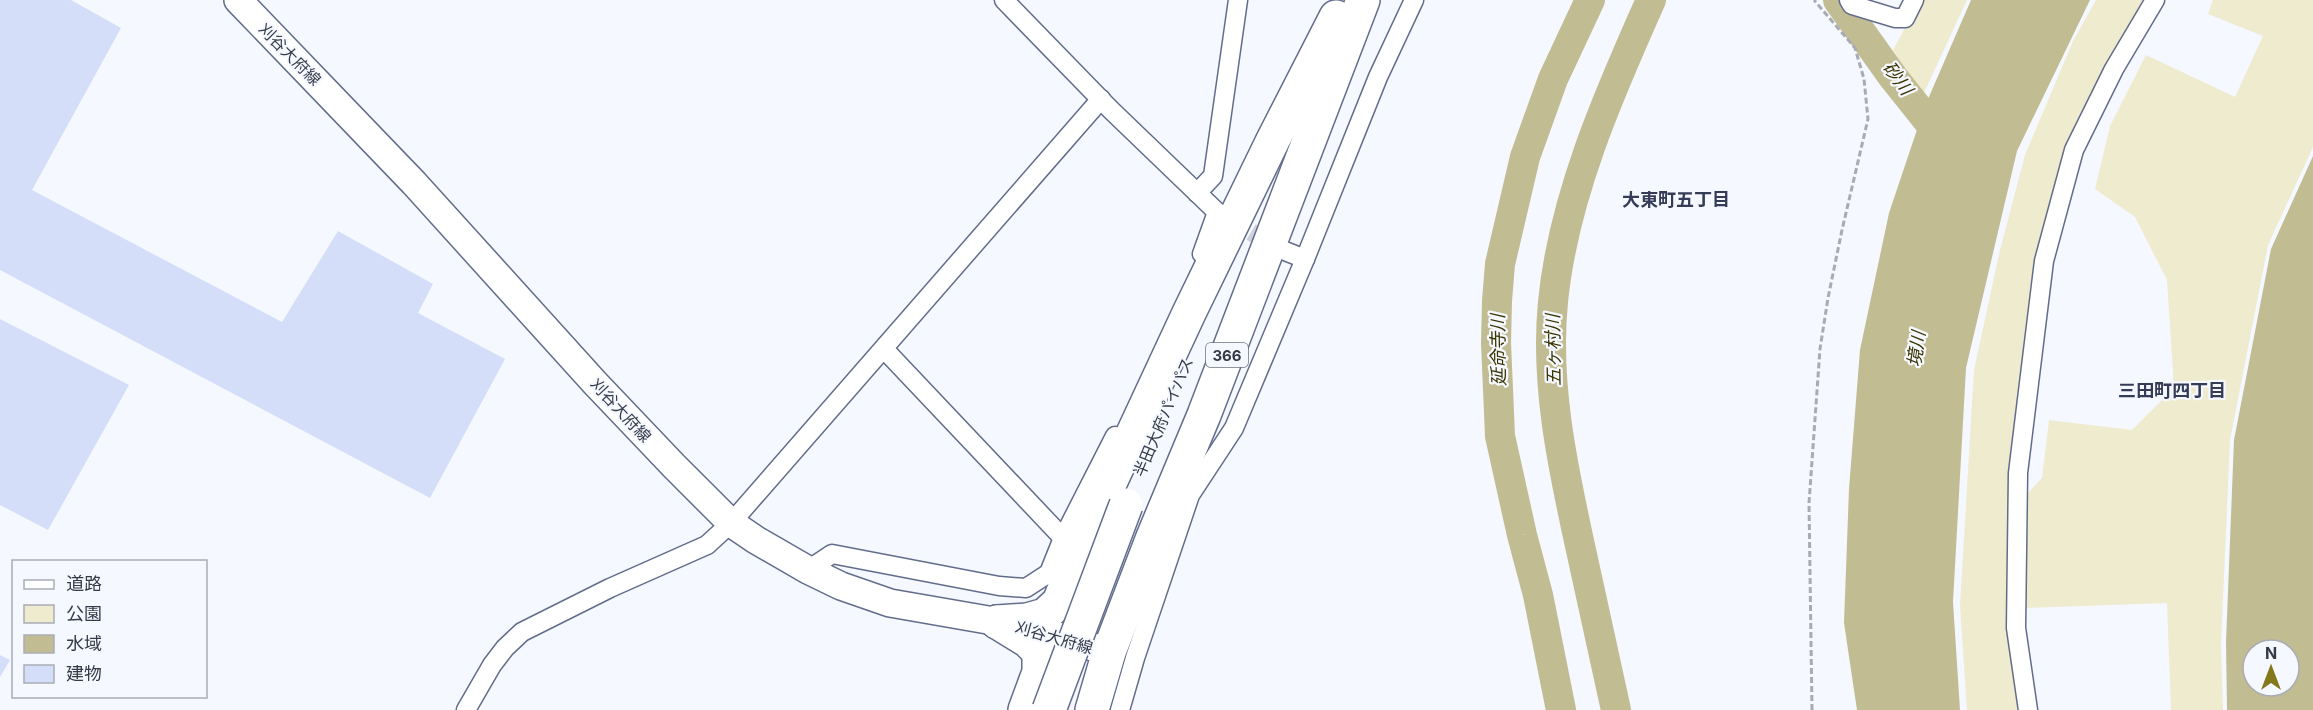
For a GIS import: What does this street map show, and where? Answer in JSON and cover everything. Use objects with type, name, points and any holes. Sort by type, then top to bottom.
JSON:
[{"type":"highway","points":[[997,622],[1027,620],[1045,615],[1059,602],[1089,528],[1189,313],[1273,140],[1345,0]]},
{"type":"highway","name":"半田大府パイパス","points":[[1049,710],[1126,505],[1185,361],[1353,0]]},
{"type":"highway","name":"366","points":[[1092,710],[1109,652],[1153,537],[1204,415],[1363,0]]},
{"type":"highway","points":[[997,622],[1028,641],[1039,652],[1039,672],[1026,710]]},
{"type":"main road","name":"刈谷大府線","points":[[238,0],[414,183],[603,391],[731,523],[808,570],[841,586],[890,603],[1028,627],[1109,652]]},
{"type":"street","points":[[808,570],[832,554],[999,586],[1026,588],[1049,573],[1064,538],[1190,288],[1220,214],[1101,99],[1004,0]]},
{"type":"street","points":[[1197,193],[1214,176],[1238,0]]},
{"type":"street","points":[[1120,710],[1135,658],[1190,495],[1234,428],[1378,77],[1414,0]]},
{"type":"street","points":[[1849,0],[1852,5],[1895,18],[1905,18],[1914,0]]},
{"type":"street","points":[[2028,710],[2016,628],[2018,473],[2044,261],[2074,150],[2114,69],[2155,0]]},
{"type":"street","points":[[466,710],[492,665],[505,648],[522,632],[610,588],[707,545],[731,523],[1101,99]]},
{"type":"street","points":[[1280,249],[1305,259]]},
{"type":"street","points":[[884,349],[1064,538]]},
{"type":"path","points":[[1812,710],[1809,503],[1820,349],[1828,298],[1868,119],[1864,79],[1855,48],[1814,0]]},
{"type":"green space","points":[[1920,0],[1967,0],[1922,97],[1893,50]]},
{"type":"green space","points":[[2096,0],[2148,0],[2069,148],[2010,472],[2020,710],[1967,710],[1960,606],[1974,370],[2000,250],[2025,155],[2073,41]]},
{"type":"green space","points":[[2213,0],[2313,0],[2313,147],[2268,245],[2230,440],[2221,644],[2223,710],[2171,710],[2167,603],[2025,608],[2023,498],[2042,478],[2049,420],[2132,430],[2174,388],[2167,280],[2135,217],[2095,189],[2110,126],[2146,55],[2235,97],[2263,36],[2208,14]]},
{"type":"water","name":"境川","points":[[1971,0],[2090,0],[2017,151],[1966,368],[1953,602],[1960,710],[1857,710],[1844,623],[1849,489],[1860,350],[1889,213],[1925,106]]},
{"type":"water","points":[[2313,156],[2313,710],[2227,710],[2226,642],[2234,440],[2271,249]]},
{"type":"building","points":[[0,0],[71,0],[121,28],[32,190],[282,322],[338,231],[433,284],[418,313],[505,359],[430,498],[0,270]]},
{"type":"building","points":[[0,319],[129,385],[48,530],[0,505]]},
{"type":"building","points":[[0,655],[10,660],[0,677]]},
{"type":"waterway","name":"延命寺川","points":[[1561,710],[1538,595],[1500,436],[1496,343],[1497,301],[1500,264],[1525,157],[1553,79],[1590,0]]},
{"type":"waterway","name":"五ヶ村川","points":[[1616,710],[1561,452],[1553,392],[1551,332],[1558,263],[1577,186],[1604,109],[1651,0]]},
{"type":"waterway","name":"砂川","points":[[1838,0],[1893,77],[1948,146]]},
{"type":"tunnel","points":[[1228,218],[1276,247]]},
{"type":"district","name":"大東町五丁目","points":[[1676,199]]},
{"type":"district","name":"三田町四丁目","points":[[2172,390]]}]
